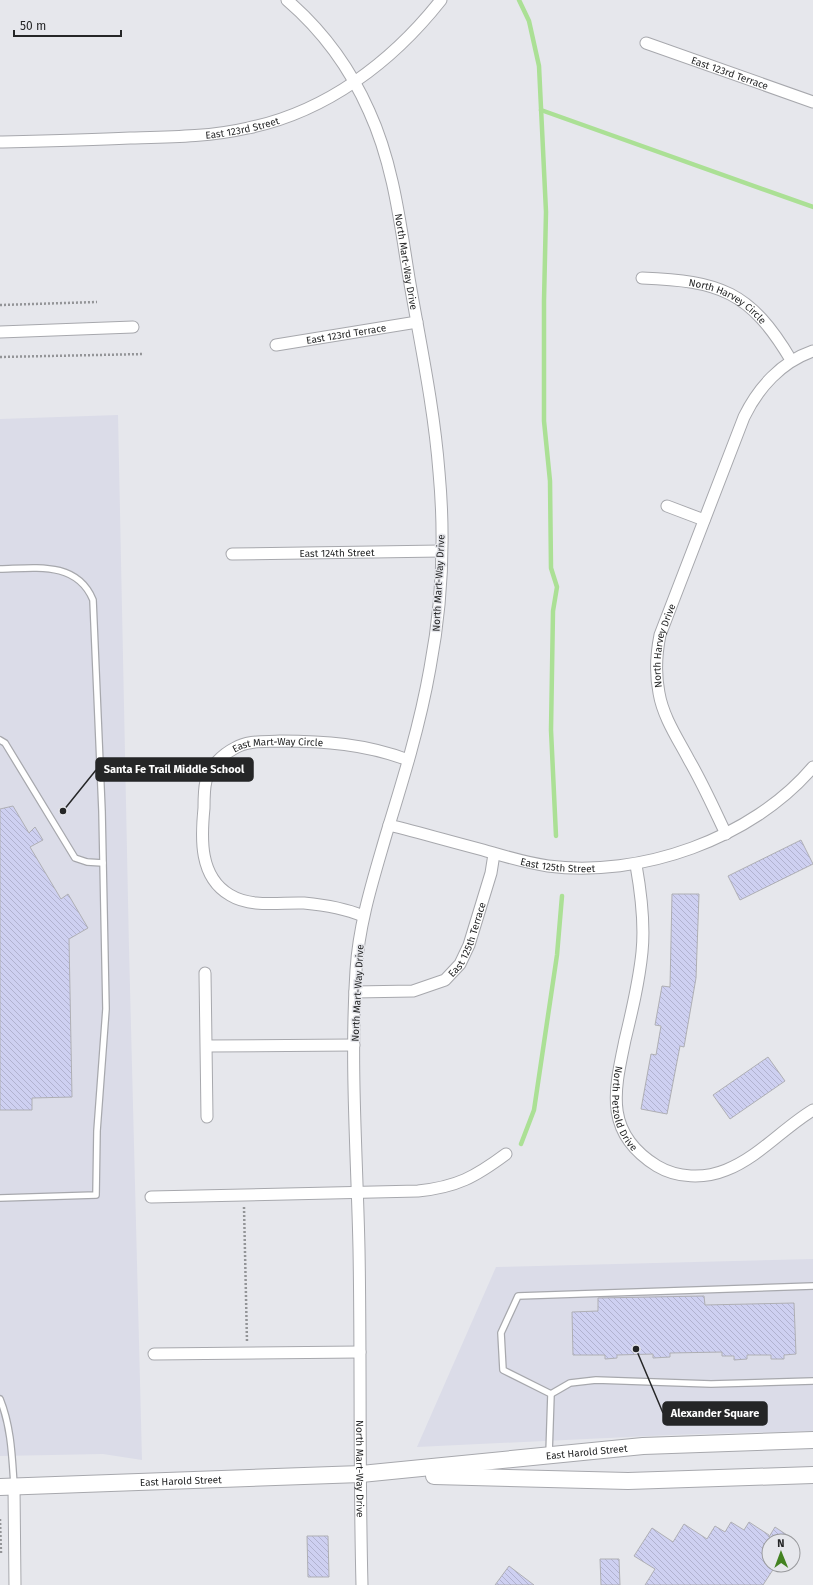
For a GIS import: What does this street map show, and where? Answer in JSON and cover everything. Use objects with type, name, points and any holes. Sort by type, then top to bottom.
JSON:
[{"type":"main road","name":"East Harold Street","points":[[7,1487],[361,1474],[642,1446],[813,1440]]},
{"type":"main road","name":"East Harold Street","points":[[361,1474],[628,1481],[813,1475]]},
{"type":"street","name":"North Mart-Way Drive","points":[[287,0],[300,11],[341,59],[369,111],[389,168],[417,322],[433,420],[440,475],[441,551],[438,614],[431,665],[424,701],[363,916],[356,966],[354,1045],[358,1192],[361,1474],[359,1493],[362,1585]]},
{"type":"street","name":"East 123rd Street","points":[[0,142],[180,137],[224,133],[249,128],[297,113],[333,96],[386,58],[406,40],[441,0]]},
{"type":"street","name":"East 123rd Terrace","points":[[646,43],[813,102]]},
{"type":"street","name":"North Harvey Circle","points":[[642,278],[681,279],[706,284],[726,291],[746,304],[761,317],[775,333],[791,360]]},
{"type":"street","name":"East 123rd Terrace","points":[[276,345],[417,322]]},
{"type":"street","points":[[0,332],[133,327]]},
{"type":"street","name":"North Harvey Drive","points":[[726,834],[710,799],[664,710],[659,694],[656,669],[660,635],[751,402],[767,382],[791,360],[813,351]]},
{"type":"street","points":[[667,506],[704,520]]},
{"type":"street","name":"East 124th Street","points":[[232,554],[441,551]]},
{"type":"street","name":"East Mart-Way Circle","points":[[363,916],[337,907],[305,904],[245,902],[229,895],[213,879],[205,861],[202,828],[206,780],[217,761],[236,747],[264,742],[311,741],[356,745],[408,760]]},
{"type":"street","name":"East 125th Street","points":[[389,825],[494,854],[548,866],[577,868],[636,865],[700,845],[726,834],[765,810],[811,774]]},
{"type":"street","name":"East 125th Terrace","points":[[355,992],[413,991],[445,980],[460,964],[469,945],[491,872],[494,854]]},
{"type":"street","name":"North Petzold Drive","points":[[636,865],[643,912],[643,950],[615,1090],[616,1111],[622,1130],[629,1141],[642,1156],[664,1170],[677,1174],[696,1176],[715,1174],[728,1170],[749,1158],[813,1110]]},
{"type":"street","points":[[205,973],[208,1116]]},
{"type":"street","points":[[207,1046],[354,1045]]},
{"type":"street","points":[[151,1197],[418,1192],[442,1189],[464,1182],[485,1170],[506,1154]]},
{"type":"street","points":[[154,1354],[360,1352]]},
{"type":"street","points":[[7,1487],[15,1585]]},
{"type":"lane","points":[[0,569],[41,569],[62,571],[72,574],[88,588],[93,600],[96,629],[106,1009],[97,1131],[96,1195],[0,1198]]},
{"type":"lane","points":[[0,740],[5,744],[75,858],[87,862],[103,863]]},
{"type":"lane","points":[[551,1394],[503,1370],[501,1333],[518,1296],[813,1286]]},
{"type":"lane","points":[[551,1394],[570,1383],[596,1380],[711,1384],[813,1381]]},
{"type":"lane","points":[[549,1456],[551,1394]]},
{"type":"lane","points":[[0,1399],[5,1412],[10,1434],[7,1487]]},
{"type":"path","points":[[0,305],[97,302]]},
{"type":"path","points":[[0,357],[144,354]]},
{"type":"path","points":[[244,1195],[247,1353]]},
{"type":"shaded area","points":[[118,415],[129,948],[142,1460],[103,1454],[0,1456],[0,419]]},
{"type":"shaded area","points":[[813,1259],[813,1431],[670,1435],[417,1447],[496,1267]]},
{"type":"building","points":[[13,806],[29,833],[35,827],[43,840],[30,847],[61,899],[68,894],[88,928],[69,939],[72,1097],[32,1098],[32,1110],[0,1110],[0,809]]},
{"type":"building","points":[[801,840],[813,864],[740,900],[728,876]]},
{"type":"building","points":[[672,894],[699,894],[696,978],[684,1047],[680,1046],[667,1114],[641,1109],[651,1054],[656,1055],[661,1026],[655,1025],[662,986],[670,987]]},
{"type":"building","points":[[768,1057],[785,1081],[730,1119],[713,1095]]},
{"type":"building","points":[[704,1296],[705,1305],[794,1303],[796,1354],[784,1355],[784,1359],[771,1359],[771,1355],[747,1355],[747,1359],[734,1360],[734,1356],[722,1356],[722,1352],[670,1353],[670,1357],[653,1358],[653,1354],[617,1355],[617,1358],[605,1359],[605,1355],[573,1355],[572,1312],[598,1311],[598,1298]]},
{"type":"building","points":[[731,1522],[744,1530],[749,1522],[766,1533],[761,1533],[761,1573],[771,1573],[763,1585],[645,1585],[655,1569],[634,1556],[652,1528],[673,1542],[684,1524],[707,1539],[715,1526],[725,1532]]},
{"type":"building","points":[[775,1527],[784,1533],[771,1533]]},
{"type":"building","points":[[307,1536],[328,1536],[329,1577],[308,1577]]},
{"type":"building","points":[[600,1559],[619,1559],[620,1585],[601,1585]]},
{"type":"building","points":[[509,1566],[534,1585],[495,1585]]},
{"type":"waterway","points":[[519,0],[529,21],[539,66],[546,212],[544,421],[550,481],[551,568],[557,587],[553,611],[551,730],[556,836]]},
{"type":"waterway","points":[[541,110],[813,207]]},
{"type":"waterway","points":[[521,1144],[534,1110],[557,955],[562,896]]},
{"type":"place","name":"Santa Fe Trail Middle School","points":[[63,811]]},
{"type":"place","name":"Alexander Square","points":[[636,1349]]}]
